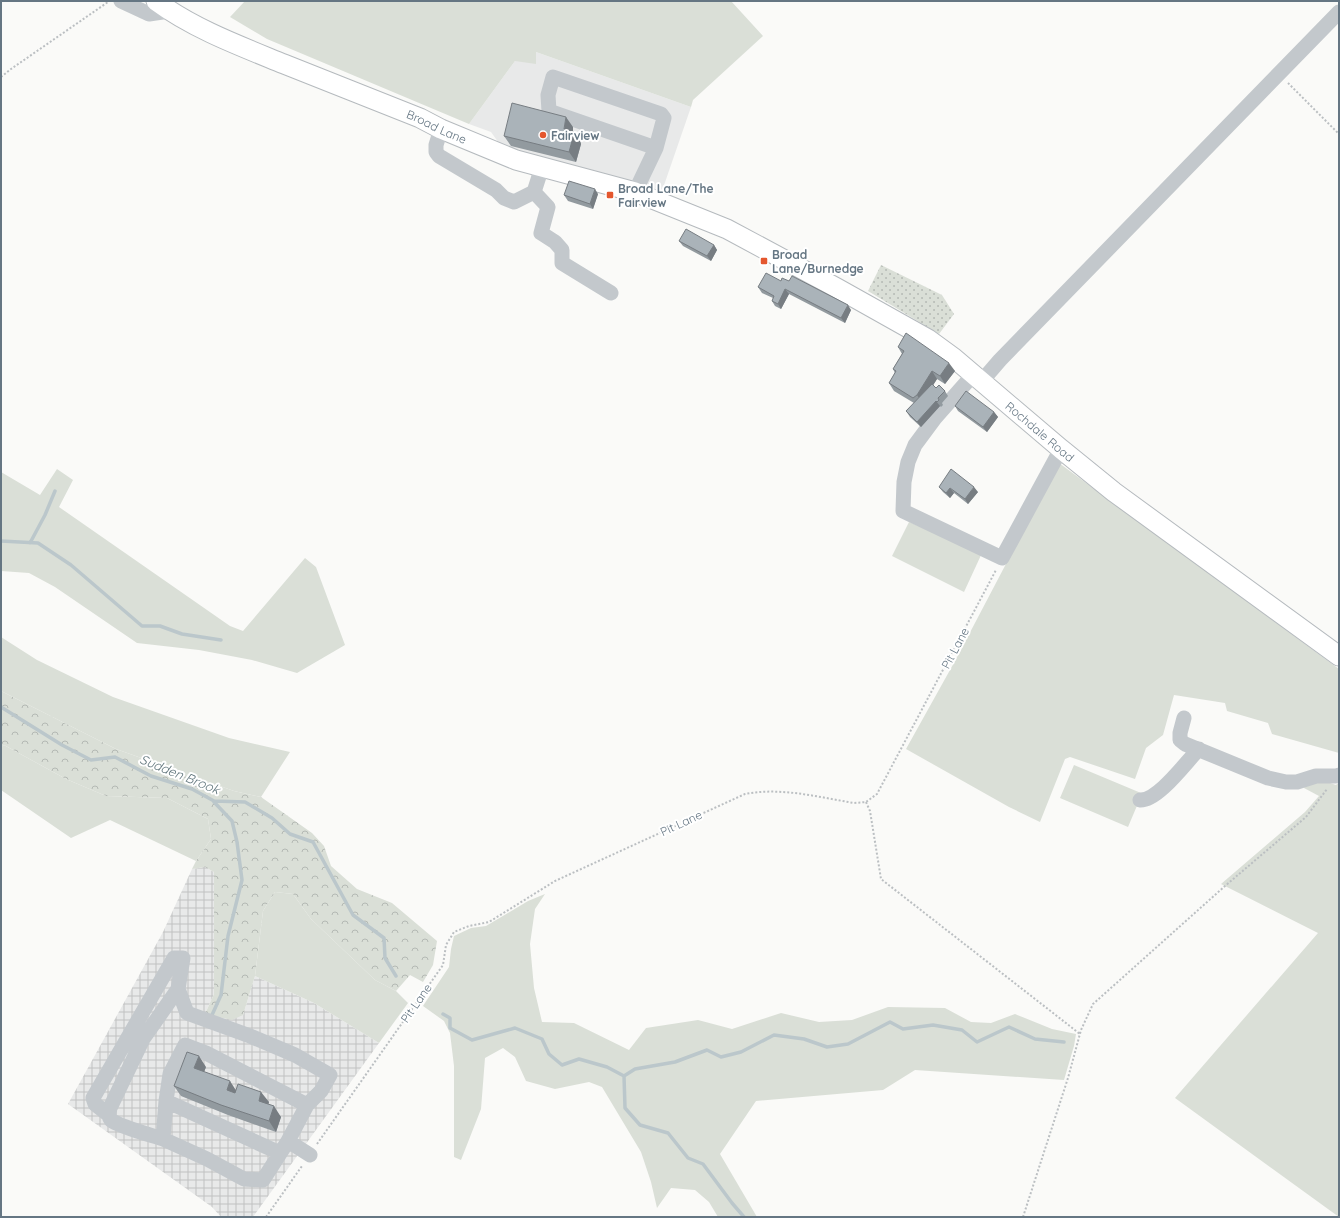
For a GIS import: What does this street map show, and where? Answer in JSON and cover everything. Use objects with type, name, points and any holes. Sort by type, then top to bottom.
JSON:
[{"type":"main road","name":"Broad Lane","points":[[162,6],[198,27],[241,47],[420,118],[441,129],[516,160],[635,192],[727,229]]},
{"type":"main road","name":"Rochdale Road","points":[[727,229],[928,339],[954,358],[977,379],[1114,492],[1339,656]]},
{"type":"street","points":[[121,1],[149,14],[162,6]]},
{"type":"street","points":[[1061,449],[1002,558],[903,511],[904,482],[908,462],[916,445],[935,418],[1000,360],[1339,12]]},
{"type":"street","points":[[635,192],[656,148],[664,118],[661,114],[553,77],[548,95],[549,111],[656,148]]},
{"type":"street","points":[[441,129],[436,145],[436,152],[439,156],[496,190],[504,198],[514,202],[534,192],[542,168]]},
{"type":"street","points":[[534,192],[548,207],[541,233],[555,242],[562,250],[562,262],[611,293]]},
{"type":"street","points":[[1184,718],[1180,733],[1180,740],[1268,778],[1286,782],[1297,782],[1316,776],[1338,776]]},
{"type":"street","points":[[1140,800],[1154,796],[1162,789],[1198,749]]},
{"type":"street","points":[[108,1115],[143,1039],[178,989],[183,958],[174,958],[93,1098],[95,1104],[108,1115],[111,1120],[125,1127],[163,1139],[207,1159],[244,1179],[263,1180],[288,1141],[307,1105],[321,1091],[330,1075],[295,1055],[250,1036],[187,1013],[178,989]]},
{"type":"street","points":[[163,1139],[170,1074],[186,1045],[206,1053],[307,1105]]},
{"type":"street","points":[[166,1101],[280,1153]]},
{"type":"street","points":[[288,1141],[310,1155]]},
{"type":"path","points":[[1,77],[108,1]]},
{"type":"path","points":[[1278,74],[1339,134]]},
{"type":"path","name":"Pit Lane","points":[[266,1217],[443,965],[446,946],[454,932],[469,926],[489,922],[555,881],[745,794],[760,791],[778,791],[854,803],[866,802],[877,794],[1002,558]]},
{"type":"path","points":[[1023,1217],[1068,1078],[1080,1034],[1093,1004],[1306,816],[1338,776]]},
{"type":"path","points":[[866,802],[870,811],[881,879],[1080,1034]]},
{"type":"shaded area","points":[[536,52],[691,107],[662,191],[644,184],[501,146],[491,132],[469,124],[515,61]]},
{"type":"shaded area","points":[[205,867],[214,872],[214,994],[205,1014],[243,1015],[255,976],[314,1003],[379,1043],[253,1217],[221,1217],[212,1207],[68,1104],[163,932],[192,869]]},
{"type":"green space","points":[[245,1],[731,1],[763,36],[693,100],[691,107],[536,52],[536,64],[515,61],[469,124],[267,39],[230,17]]},
{"type":"green space","points":[[881,265],[942,295],[954,314],[939,334],[868,291]]},
{"type":"green space","points":[[1059,463],[1339,669],[1339,753],[1272,734],[1268,723],[1227,711],[1225,703],[1174,695],[1163,735],[1146,748],[1135,779],[1070,757],[1065,759],[1040,822],[1009,807],[906,749],[955,661]]},
{"type":"green space","points":[[57,469],[73,480],[59,507],[230,626],[243,631],[305,558],[316,567],[345,645],[297,673],[252,660],[199,650],[137,643],[55,587],[29,573],[1,571],[1,472],[40,495]]},
{"type":"green space","points":[[909,522],[982,553],[964,592],[892,556]]},
{"type":"green space","points":[[1,637],[37,660],[113,697],[229,738],[290,752],[261,797],[234,791],[116,749],[1,691]]},
{"type":"green space","points":[[1,691],[116,749],[234,791],[261,797],[312,833],[324,846],[331,866],[357,889],[392,903],[437,941],[433,965],[423,982],[410,975],[396,991],[375,980],[311,919],[293,894],[275,892],[263,911],[255,976],[243,1015],[232,1020],[205,1014],[214,994],[214,872],[205,867],[192,869],[211,839],[208,819],[167,798],[106,796],[66,779],[4,745],[1,747]]},
{"type":"green space","points":[[4,745],[66,779],[106,796],[167,798],[208,819],[211,839],[196,861],[110,820],[71,838],[1,790],[1,747]]},
{"type":"green space","points":[[1074,765],[1141,793],[1128,827],[1060,798]]},
{"type":"green space","points":[[1324,781],[1336,785],[1339,782],[1339,1217],[1175,1098],[1318,933],[1221,884],[1305,812],[1319,796],[1304,788],[1306,783]]},
{"type":"green space","points":[[275,892],[293,894],[311,919],[375,980],[396,991],[408,1003],[379,1043],[314,1003],[255,976],[263,911]]},
{"type":"green space","points":[[545,894],[535,909],[530,944],[534,988],[542,1022],[574,1023],[629,1050],[646,1028],[698,1020],[732,1029],[781,1013],[819,1022],[852,1020],[888,1007],[945,1008],[971,1022],[991,1023],[1015,1014],[1052,1029],[1076,1034],[1064,1080],[915,1070],[883,1090],[756,1101],[720,1154],[757,1217],[718,1217],[709,1202],[695,1190],[671,1188],[657,1208],[651,1182],[641,1152],[602,1087],[589,1082],[555,1089],[526,1081],[515,1057],[503,1048],[485,1058],[481,1109],[461,1160],[454,1157],[454,1066],[450,1033],[444,1021],[423,1006],[449,967],[454,936],[471,928],[486,926],[528,901]]},
{"type":"building","name":"Fairview","points":[[512,103],[566,117],[564,129],[573,131],[574,134],[569,152],[504,136]]},
{"type":"building","points":[[569,181],[595,189],[590,204],[564,195]]},
{"type":"building","points":[[686,229],[714,245],[707,256],[679,241]]},
{"type":"building","points":[[766,273],[781,281],[782,278],[789,281],[792,276],[848,305],[841,318],[785,289],[778,304],[772,301],[774,296],[758,287]]},
{"type":"building","points":[[906,333],[949,363],[940,376],[932,371],[917,395],[913,398],[889,383],[896,371],[893,369],[904,351],[898,347]]},
{"type":"building","points":[[932,384],[936,388],[939,385],[945,391],[938,398],[939,400],[937,402],[936,401],[917,422],[906,411]]},
{"type":"building","points":[[966,391],[994,412],[983,427],[955,406]]},
{"type":"building","points":[[951,469],[974,487],[965,499],[950,488],[946,493],[939,487]]},
{"type":"building","points":[[187,1052],[199,1056],[194,1068],[230,1081],[227,1090],[235,1093],[238,1084],[261,1092],[259,1101],[274,1106],[269,1121],[221,1105],[174,1086]]},
{"type":"waterway","points":[[30,543],[45,515],[55,491]]},
{"type":"waterway","points":[[1,541],[38,543],[71,565],[142,626],[160,626],[182,634],[221,640]]},
{"type":"waterway","name":"Sudden Brook","points":[[1,707],[62,745],[91,760],[115,757],[151,776],[192,789],[214,801],[245,802],[272,818],[290,834],[313,842],[353,915],[384,938],[385,958],[396,976]]},
{"type":"waterway","points":[[212,1015],[221,995],[228,936],[242,880],[237,842],[232,821],[214,802]]},
{"type":"waterway","points":[[443,1014],[450,1018],[450,1028],[472,1040],[515,1028],[542,1039],[549,1054],[562,1065],[579,1059],[607,1067],[624,1076],[625,1108],[640,1125],[668,1133],[688,1158],[703,1164],[744,1217]]},
{"type":"waterway","points":[[624,1076],[635,1069],[675,1062],[707,1050],[721,1057],[741,1052],[774,1035],[804,1039],[827,1047],[848,1044],[890,1022],[903,1029],[933,1025],[962,1030],[977,1042],[1009,1027],[1035,1039],[1064,1042]]},
{"type":"place","name":"Fairview","points":[[543,135]]},
{"type":"place","name":"Broad Lane/The Fairview","points":[[610,195]]},
{"type":"place","name":"Broad Lane/Burnedge","points":[[764,261]]}]
